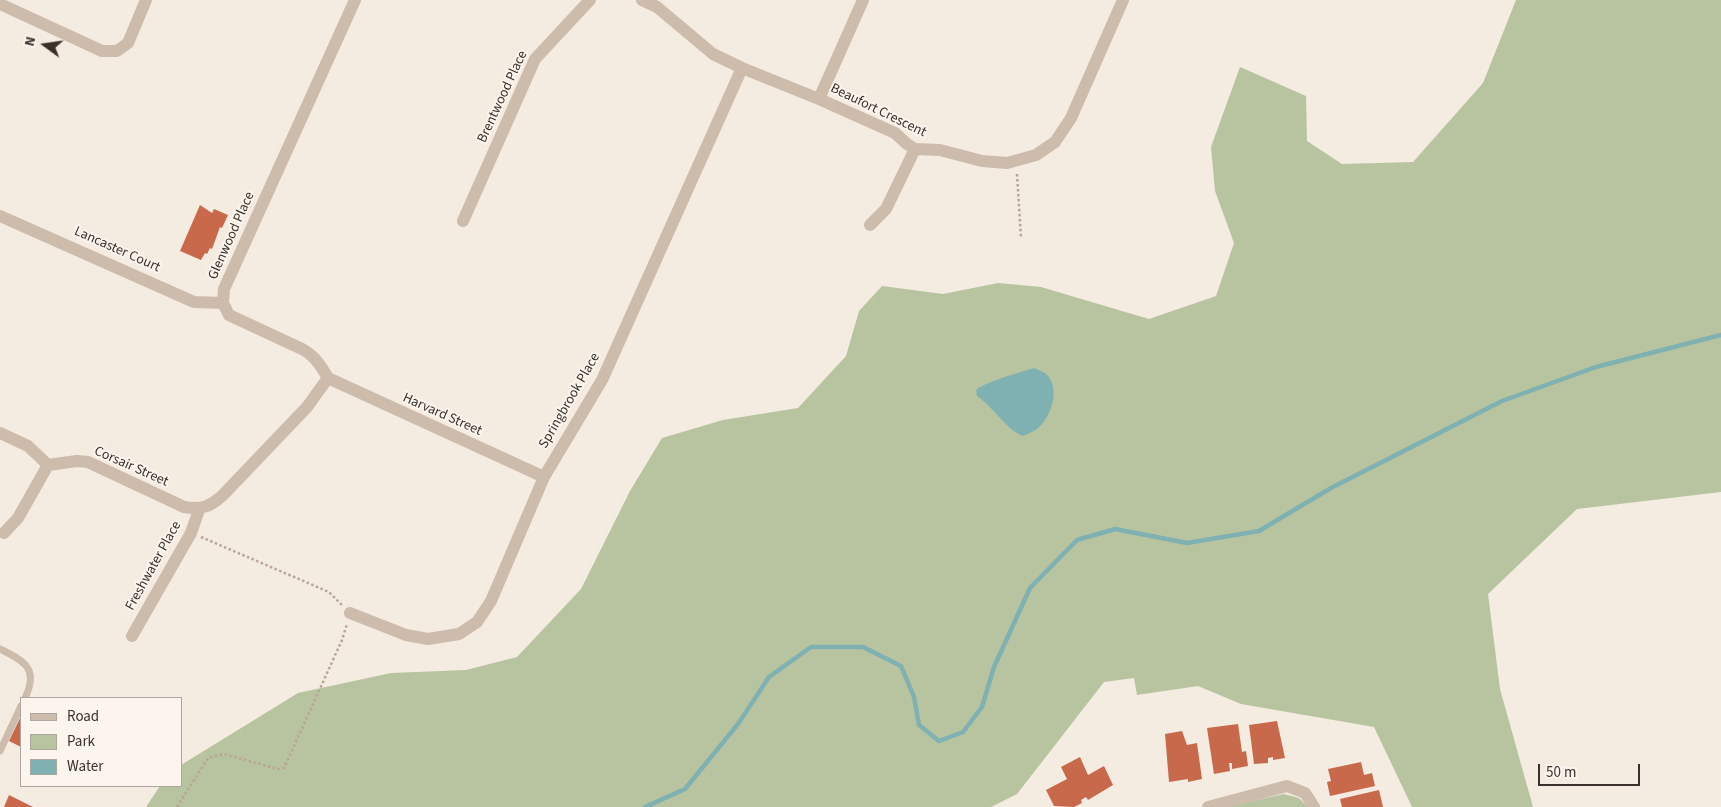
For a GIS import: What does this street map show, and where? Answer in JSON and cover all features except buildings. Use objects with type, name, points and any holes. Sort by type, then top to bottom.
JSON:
[{"type":"street","points":[[0,4],[102,50],[117,51],[128,43],[146,0]]},
{"type":"street","name":"Glenwood Place","points":[[223,303],[224,289],[355,0]]},
{"type":"street","name":"Brentwood Place","points":[[463,221],[535,58],[590,0]]},
{"type":"street","name":"Beaufort Crescent","points":[[642,0],[657,7],[713,54],[895,133],[907,144],[915,148],[940,150],[982,161],[1007,163],[1036,155],[1055,142],[1071,118],[1123,0]]},
{"type":"street","points":[[819,99],[863,0]]},
{"type":"street","name":"Springbrook Place","points":[[350,613],[406,634],[428,639],[459,634],[477,622],[490,601],[544,477],[602,380],[742,68]]},
{"type":"street","points":[[870,225],[886,209],[915,148]]},
{"type":"street","name":"Lancaster Court","points":[[0,216],[194,302],[223,303]]},
{"type":"street","points":[[199,510],[213,505],[223,495],[307,407],[328,378],[311,354],[229,315],[223,303]]},
{"type":"street","name":"Harvard Street","points":[[328,378],[544,477]]},
{"type":"street","points":[[0,433],[28,446],[48,465],[18,518],[4,533]]},
{"type":"street","name":"Corsair Street","points":[[48,465],[77,461],[88,462],[184,507],[199,510]]},
{"type":"street","name":"Freshwater Place","points":[[132,636],[190,533],[199,510]]},
{"type":"street","points":[[1208,807],[1288,786],[1305,793],[1314,807]]},
{"type":"lane","points":[[0,649],[24,661],[29,670],[31,685],[25,697]]},
{"type":"lane","points":[[0,751],[20,708]]},
{"type":"path","points":[[1017,174],[1021,238]]},
{"type":"path","points":[[177,807],[208,758],[224,754],[278,769],[284,768],[342,640],[350,613],[330,592],[190,533]]},
{"type":"green space","points":[[1516,0],[1721,0],[1721,492],[1577,509],[1488,594],[1500,689],[1533,807],[1412,807],[1374,727],[1241,704],[1198,686],[1137,695],[1134,678],[1104,682],[1017,794],[991,807],[146,807],[159,787],[182,787],[182,764],[298,693],[391,673],[466,670],[517,657],[581,589],[630,491],[662,438],[723,420],[798,408],[846,356],[859,311],[882,286],[943,294],[998,283],[1041,287],[1149,319],[1216,296],[1234,243],[1215,191],[1211,147],[1240,67],[1306,96],[1307,141],[1342,164],[1413,162],[1483,83]]},
{"type":"green space","points":[[1284,794],[1299,798],[1308,807],[1226,807]]},
{"type":"water","points":[[1034,368],[1045,373],[1050,379],[1053,386],[1053,402],[1047,418],[1042,424],[1023,436],[1011,429],[977,396],[976,390],[995,380]]},
{"type":"waterway","points":[[645,807],[685,789],[738,724],[769,677],[811,647],[863,647],[901,666],[914,697],[919,725],[939,741],[963,732],[982,707],[994,667],[1030,588],[1077,540],[1115,529],[1187,543],[1259,531],[1331,488],[1502,401],[1596,367],[1721,335]]}]
